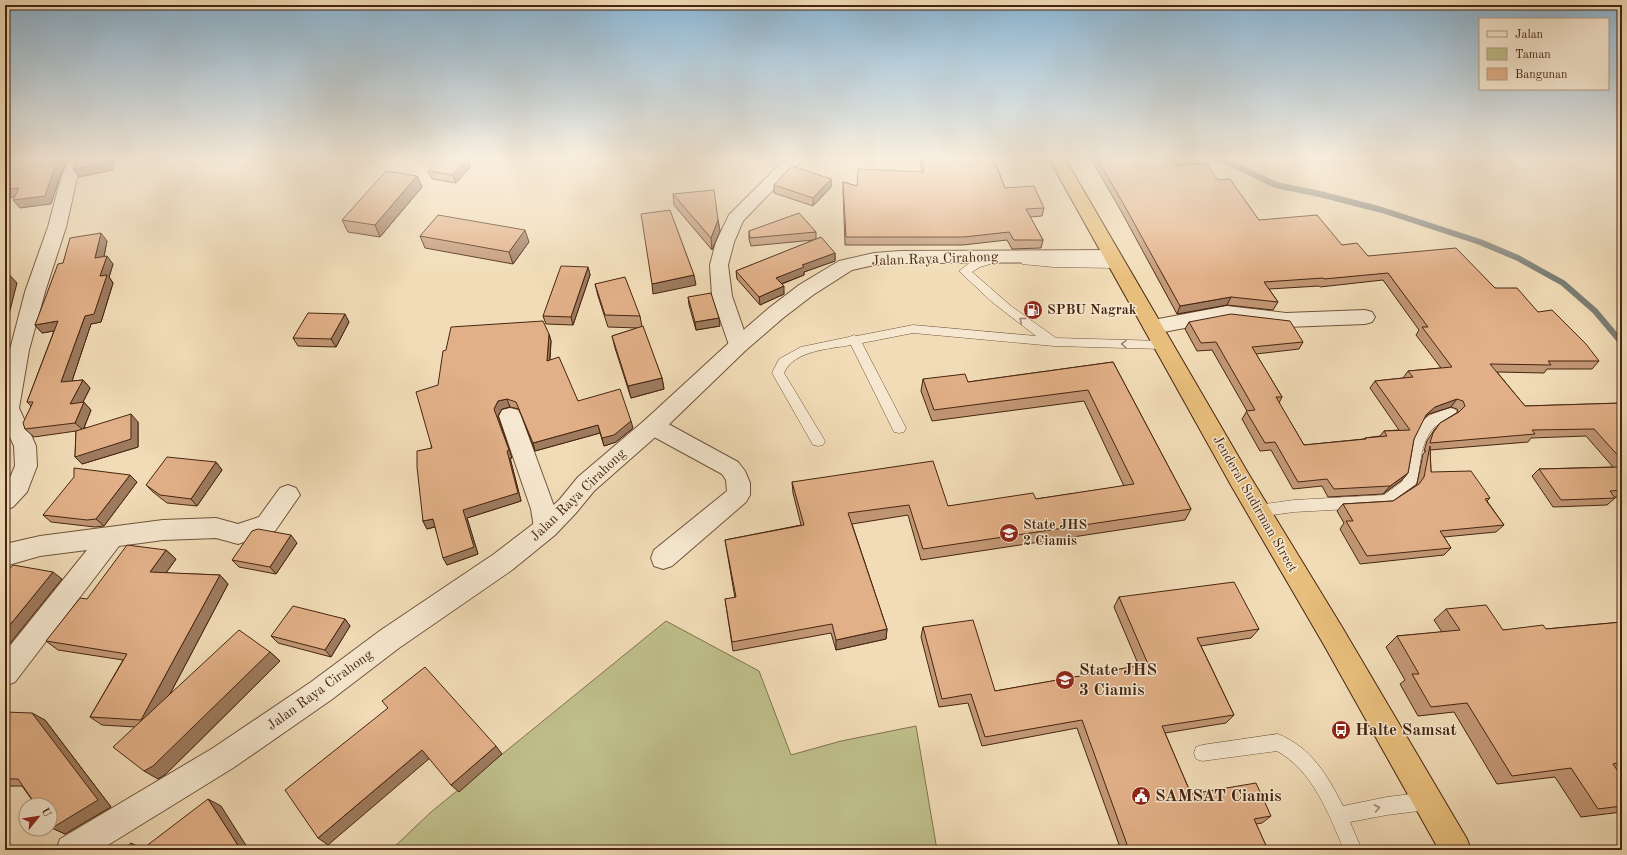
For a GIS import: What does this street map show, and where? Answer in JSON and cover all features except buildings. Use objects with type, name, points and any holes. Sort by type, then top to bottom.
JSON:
[{"type":"highway","name":"Jenderal Sudirman Street","points":[[1078,197],[1113,260],[1456,850]]},
{"type":"street","points":[[5,500],[19,485],[26,466],[25,446],[8,408],[19,350],[35,292],[57,227],[64,197]]},
{"type":"street","points":[[740,345],[722,296],[719,265],[724,242],[735,219],[757,197]]},
{"type":"street","name":"Jalan Raya Cirahong","points":[[71,850],[223,758],[321,691],[390,639],[503,562],[546,528],[568,506],[586,484],[653,426],[776,313],[806,290],[846,265],[874,259],[900,257],[1113,260]]},
{"type":"street","points":[[1158,336],[1227,313],[1286,320],[1365,317]]},
{"type":"street","points":[[510,416],[543,509],[546,528]]},
{"type":"street","points":[[653,426],[730,468],[738,477],[740,485],[738,495],[663,558]]},
{"type":"street","points":[[5,555],[40,546],[77,540],[111,538],[163,530],[216,528],[238,534],[267,524],[288,495]]},
{"type":"street","points":[[5,673],[111,538]]},
{"type":"lane","points":[[1054,342],[1025,323],[974,280],[966,271],[976,264],[1008,257],[1021,260],[1053,263],[1113,260]]},
{"type":"lane","points":[[818,441],[778,373],[783,362],[805,350],[854,339],[913,329],[1054,342],[1158,336]]},
{"type":"lane","points":[[854,339],[899,428]]},
{"type":"lane","points":[[1258,510],[1294,506],[1387,501],[1409,484],[1412,462],[1420,437],[1433,421],[1451,414]]},
{"type":"lane","points":[[1202,753],[1278,742],[1301,756],[1319,781],[1339,816],[1353,850]]},
{"type":"lane","points":[[1339,816],[1387,806],[1427,801]]},
{"type":"green space","points":[[666,621],[759,671],[791,755],[841,741],[916,726],[937,850],[391,850],[431,812]]},
{"type":"waterway","points":[[1331,197],[1382,210],[1480,242],[1518,258],[1563,283],[1595,311],[1622,343]]},
{"type":"place","name":"SPBU Nagrak","points":[[1033,310]]},
{"type":"place","name":"State JHS 2 Ciamis","points":[[1009,533]]},
{"type":"place","name":"State JHS 3 Ciamis","points":[[1065,680]]},
{"type":"place","name":"Halte Samsat","points":[[1341,730]]},
{"type":"place","name":"SAMSAT Ciamis","points":[[1141,796]]}]
